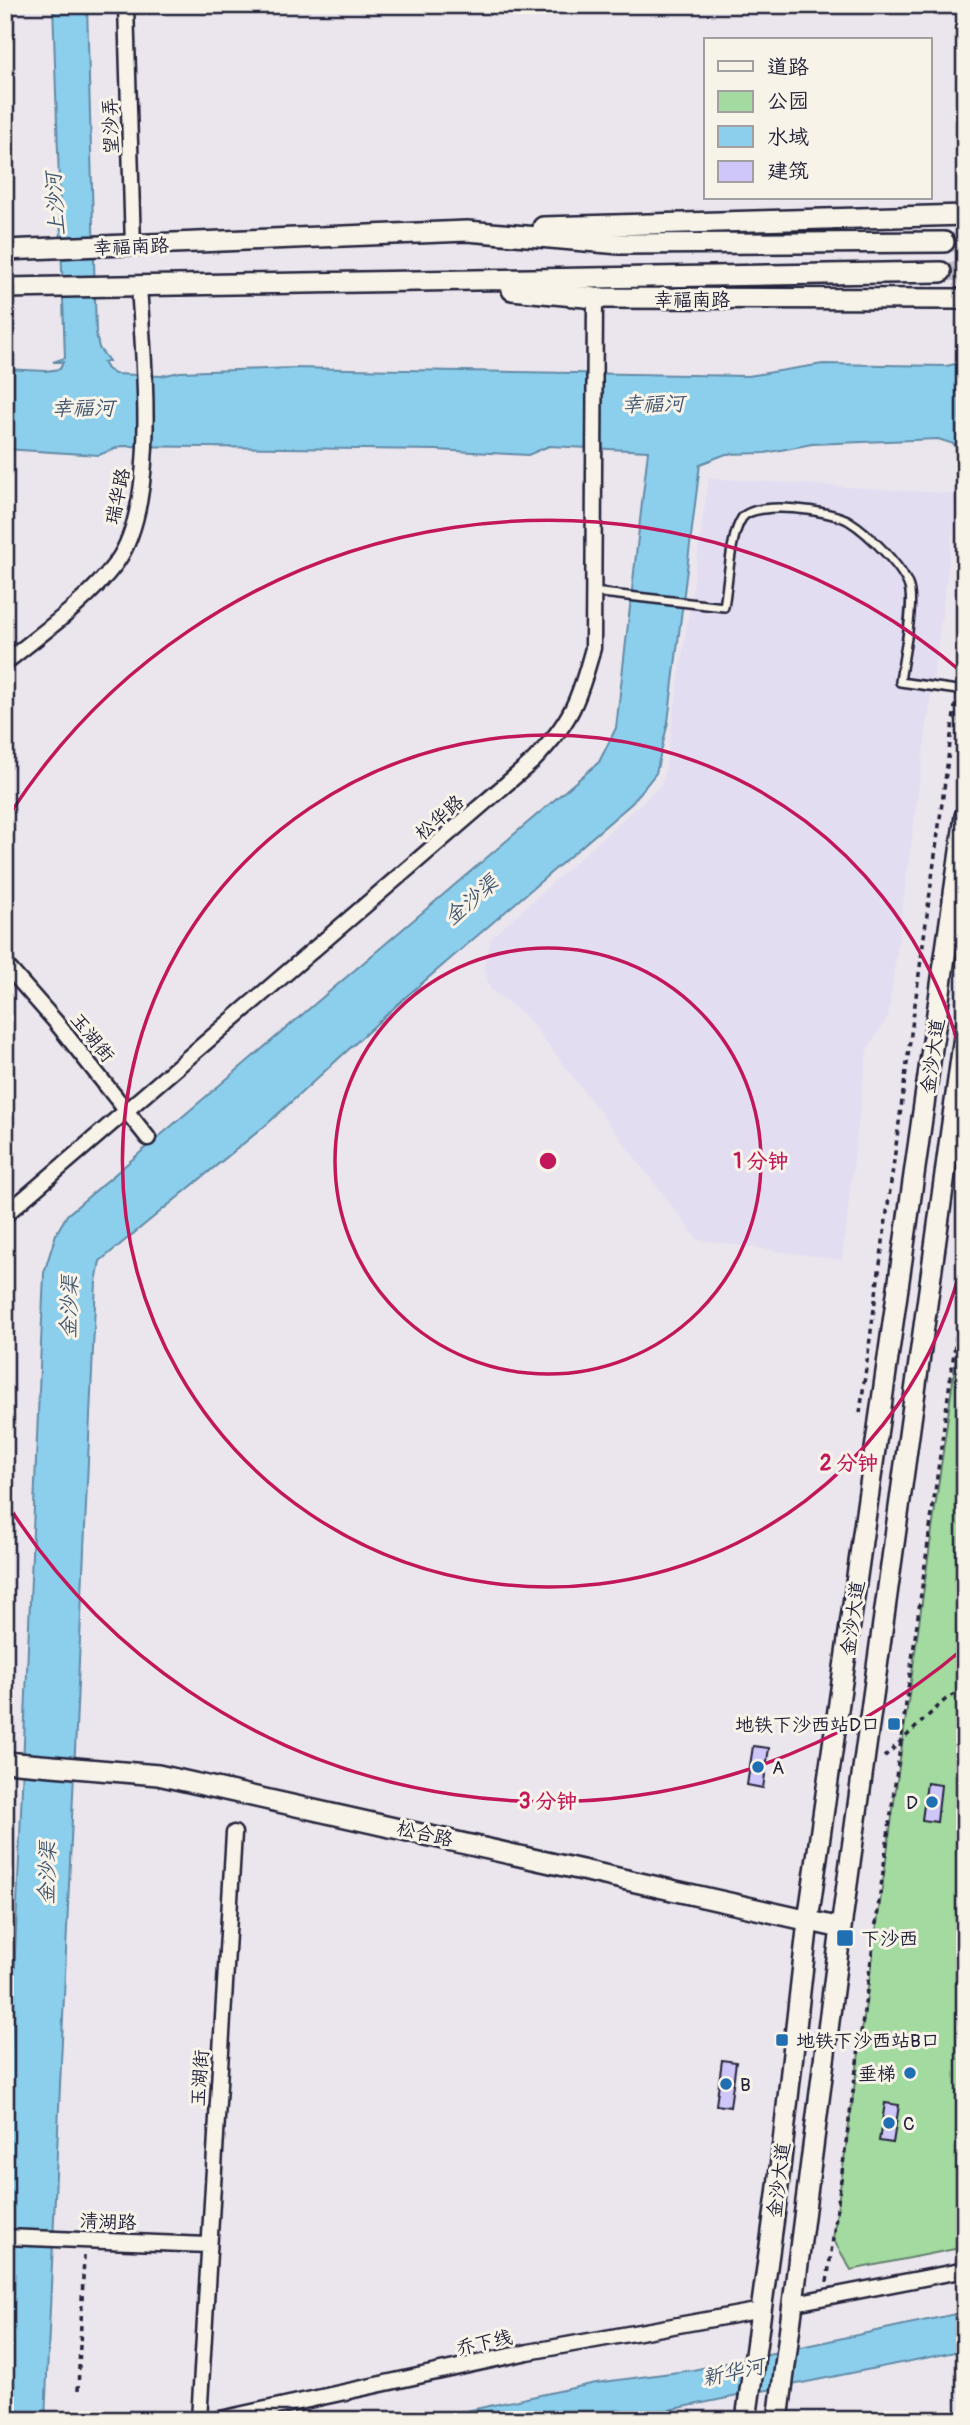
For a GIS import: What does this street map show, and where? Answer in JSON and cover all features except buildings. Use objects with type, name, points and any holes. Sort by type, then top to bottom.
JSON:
[{"type":"main road","name":"幸福南路","points":[[5,250],[133,247],[467,231],[965,215]]},
{"type":"main road","name":"幸福南路","points":[[467,231],[620,244],[944,242]]},
{"type":"main road","name":"幸福南路","points":[[5,288],[941,272]]},
{"type":"main road","name":"幸福南路","points":[[420,280],[595,298],[965,299]]},
{"type":"main road","name":"金沙大道","points":[[746,2420],[762,2310],[808,1921],[965,816]]},
{"type":"main road","name":"金沙大道","points":[[778,2420],[841,1928],[965,1029]]},
{"type":"main road","name":"松合路","points":[[7,1762],[158,1775],[841,1928]]},
{"type":"street","name":"望沙弄","points":[[126,5],[133,247]]},
{"type":"street","name":"瑞华路","points":[[5,663],[86,596],[117,561],[136,519],[144,459],[143,355],[138,285]]},
{"type":"street","name":"松华路","points":[[5,1215],[533,761],[560,733],[579,697],[593,648],[595,298]]},
{"type":"street","name":"玉湖街","points":[[5,964],[148,1138]]},
{"type":"street","name":"玉湖街","points":[[200,2420],[208,2245],[234,1833]]},
{"type":"street","name":"清湖路","points":[[5,2237],[208,2245]]},
{"type":"street","points":[[795,2303],[965,2270]]},
{"type":"street","name":"乔下线","points":[[216,2420],[528,2352],[762,2310]]},
{"type":"lane","points":[[593,592],[724,607],[735,538],[742,518],[757,508],[841,518],[869,538],[905,575],[911,592],[900,682],[961,691]]},
{"type":"path","points":[[859,1419],[961,691],[965,628]]},
{"type":"path","points":[[825,2298],[965,1272]]},
{"type":"path","points":[[863,1773],[901,1743],[945,1700],[965,1688]]},
{"type":"path","points":[[78,2390],[85,2240]]},
{"type":"shaded area","points":[[709,478],[958,494],[888,1017],[867,1050],[842,1260],[698,1240],[526,1016],[490,989],[484,967],[491,938],[661,785]]},
{"type":"green space","points":[[965,1294],[965,2247],[851,2270],[833,2239]]},
{"type":"water","points":[[53,5],[87,5],[96,334],[99,348],[109,361],[103,362],[107,369],[115,374],[161,376],[180,372],[292,368],[748,376],[823,364],[946,366],[965,362],[965,462],[954,444],[938,439],[812,444],[765,453],[726,454],[700,464],[668,722],[656,773],[632,803],[407,996],[266,1125],[100,1261],[96,1282],[45,2420],[5,2420],[5,2186],[44,1273],[56,1234],[67,1215],[599,762],[616,728],[648,451],[549,446],[528,455],[436,450],[121,446],[99,455],[5,449],[5,369],[60,369],[63,362],[53,362],[65,358]]},
{"type":"water","name":"新华河","points":[[965,2312],[965,2350],[619,2420],[424,2420],[596,2383],[693,2370]]},
{"type":"tunnel","points":[[944,242],[965,242]]},
{"type":"tunnel","points":[[941,272],[965,271]]},
{"type":"place","name":"地铁下沙西站D口","points":[[894,1724]]},
{"type":"place","name":"A","points":[[758,1767]]},
{"type":"place","name":"D","points":[[932,1802]]},
{"type":"place","name":"下沙西","points":[[845,1938]]},
{"type":"place","name":"地铁下沙西站B口","points":[[782,2040]]},
{"type":"place","name":"垂梯","points":[[910,2073]]},
{"type":"place","name":"B","points":[[726,2084]]},
{"type":"place","name":"C","points":[[889,2123]]},
{"type":"water label","name":"上沙河","points":[[55,204]]},
{"type":"water label","name":"幸福河","points":[[653,404]]},
{"type":"water label","name":"幸福河","points":[[83,408]]},
{"type":"water label","name":"金沙渠","points":[[471,900]]},
{"type":"water label","name":"金沙渠","points":[[69,1307]]},
{"type":"water label","name":"金沙渠","points":[[47,1873]]}]
